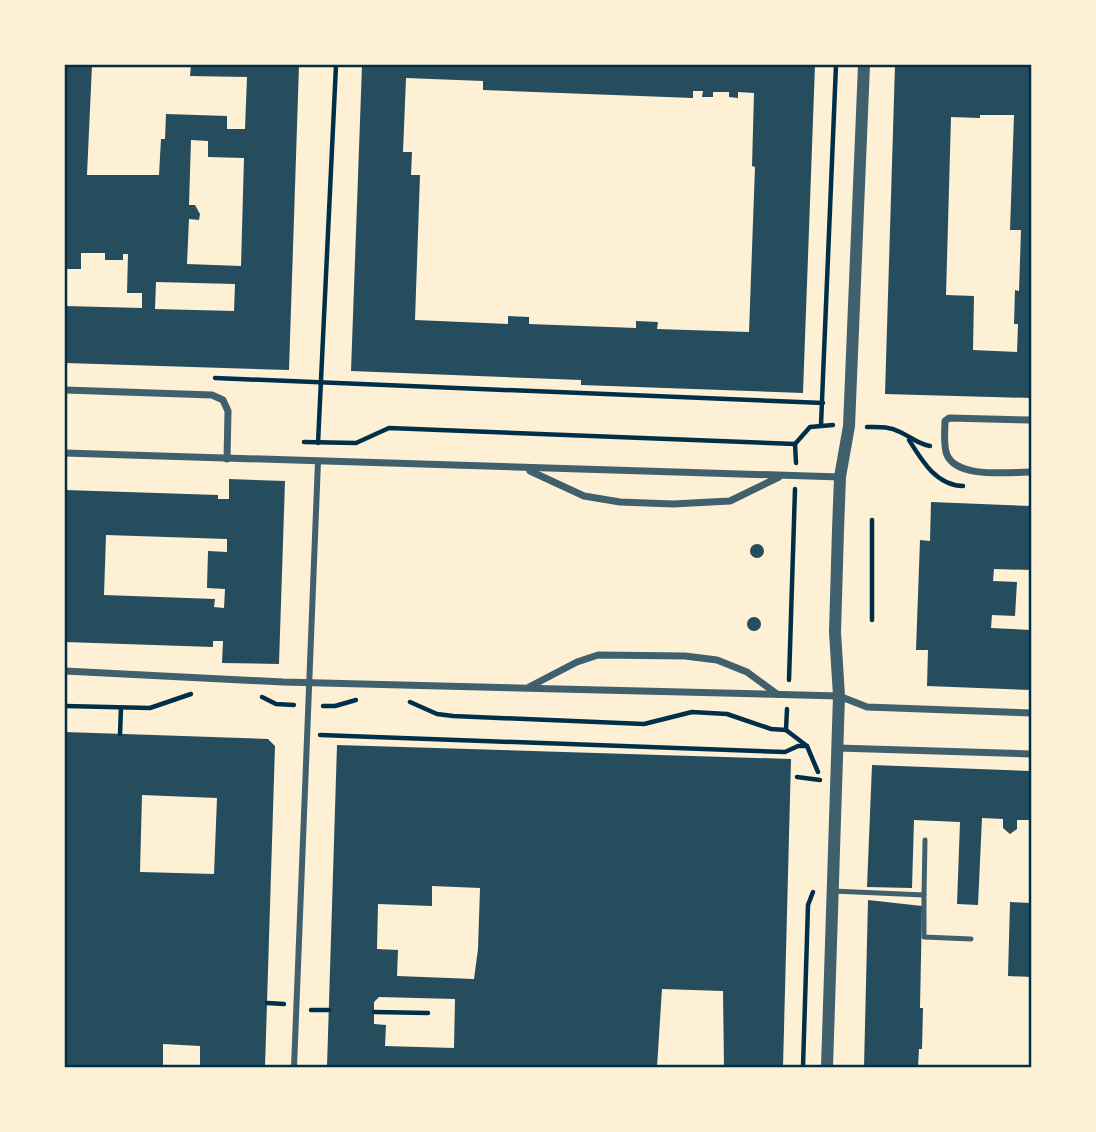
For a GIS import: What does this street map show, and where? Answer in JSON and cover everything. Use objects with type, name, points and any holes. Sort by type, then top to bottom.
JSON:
[{"type":"street","points":[[827,1067],[838,748],[839,696],[835,632],[840,477],[849,426],[864,65]]},
{"type":"street","points":[[65,390],[212,395],[223,400],[228,411],[227,458]]},
{"type":"street","points":[[1031,420],[949,418],[945,421],[947,456],[965,471],[1031,472]]},
{"type":"street","points":[[65,453],[840,477]]},
{"type":"street","points":[[294,1067],[318,461]]},
{"type":"street","points":[[521,468],[584,496],[620,502],[673,504],[730,501],[783,475]]},
{"type":"street","points":[[528,687],[577,662],[598,655],[685,656],[718,660],[747,672],[777,694]]},
{"type":"street","points":[[65,671],[309,682],[839,696],[867,707],[1031,713]]},
{"type":"street","points":[[838,748],[1031,754]]},
{"type":"lane","points":[[925,840],[924,937],[971,939]]},
{"type":"lane","points":[[832,891],[924,895]]},
{"type":"path","points":[[336,65],[318,443],[356,443],[389,428],[795,444],[786,730]]},
{"type":"path","points":[[821,425],[836,65]]},
{"type":"path","points":[[214,378],[822,403]]},
{"type":"path","points":[[907,436],[926,446],[945,447]]},
{"type":"path","points":[[872,520],[872,620]]},
{"type":"path","points":[[65,706],[150,708],[194,693]]},
{"type":"path","points":[[258,696],[276,704],[308,706],[335,706],[360,699]]},
{"type":"path","points":[[403,700],[437,714],[453,716],[644,724],[680,714],[716,713],[740,716],[771,729],[786,730],[807,746],[821,780],[820,793]]},
{"type":"path","points":[[120,734],[121,708]]},
{"type":"path","points":[[307,735],[785,752],[798,746],[807,746]]},
{"type":"path","points":[[803,1067],[808,905],[817,883]]},
{"type":"path","points":[[374,1012],[428,1013]]},
{"type":"building","points":[[65,65],[92,65],[87,175],[159,175],[161,139],[165,139],[166,114],[227,116],[227,129],[245,129],[247,77],[190,76],[191,65],[299,65],[289,370],[65,363],[65,306],[142,308],[142,293],[127,293],[128,254],[123,254],[123,260],[105,260],[105,253],[81,253],[81,269],[65,269]],"holes":[[[191,140],[208,141],[208,157],[244,158],[241,266],[187,264],[189,219],[199,220],[200,214],[195,205],[189,205]],[[156,282],[235,284],[234,311],[155,309]]]},
{"type":"building","points":[[362,65],[815,65],[803,393],[581,385],[581,380],[351,371]],"holes":[[[406,78],[483,81],[483,90],[693,98],[693,91],[703,91],[702,97],[713,97],[713,92],[729,92],[729,97],[738,98],[738,92],[754,93],[752,166],[755,167],[749,332],[657,329],[658,322],[636,321],[636,328],[529,324],[529,317],[508,316],[508,324],[415,320],[420,175],[411,175],[412,152],[403,152]]]},
{"type":"building","points":[[895,65],[1031,65],[1031,398],[885,394]],"holes":[[[1014,115],[1010,230],[1021,230],[1019,291],[1015,290],[1017,352],[973,350],[974,296],[946,295],[951,117]]]},
{"type":"building","points":[[229,479],[285,481],[279,664],[222,663],[223,641],[213,641],[213,647],[65,642],[65,490],[218,495],[218,499],[229,499]],"holes":[[[106,535],[227,539],[227,552],[208,551],[207,588],[225,589],[224,608],[214,607],[215,599],[104,595]]]},
{"type":"building","points":[[931,502],[1031,506],[1031,570],[994,569],[993,581],[1017,582],[1015,616],[992,615],[991,628],[1031,630],[1031,690],[927,686],[928,650],[916,650],[920,540],[930,541]]},
{"type":"building","points":[[754,544],[760,544],[764,551],[760,558],[754,558],[750,554],[750,548]]},
{"type":"building","points":[[751,617],[757,617],[761,624],[757,631],[751,631],[747,627],[747,621]]},
{"type":"building","points":[[65,732],[268,739],[275,746],[265,1067],[200,1067],[200,1046],[163,1044],[163,1067],[65,1067]],"holes":[[[142,795],[217,798],[214,874],[140,872]]]},
{"type":"building","points":[[337,745],[791,759],[783,1067],[724,1067],[723,991],[662,989],[657,1067],[327,1067]],"holes":[[[432,886],[480,888],[474,979],[397,976],[398,950],[377,949],[378,904],[432,906]],[[379,997],[455,999],[454,1048],[385,1046],[386,1025],[374,1024],[374,1002]]]},
{"type":"building","points":[[872,765],[1031,771],[1031,820],[1017,820],[1017,829],[1010,834],[1003,828],[1003,819],[982,818],[978,905],[957,904],[960,822],[914,820],[912,888],[867,887]]},
{"type":"building","points":[[868,900],[922,906],[922,1049],[919,1049],[918,1067],[864,1067]]},
{"type":"building","points":[[1010,902],[1031,903],[1031,977],[1008,976]]}]
